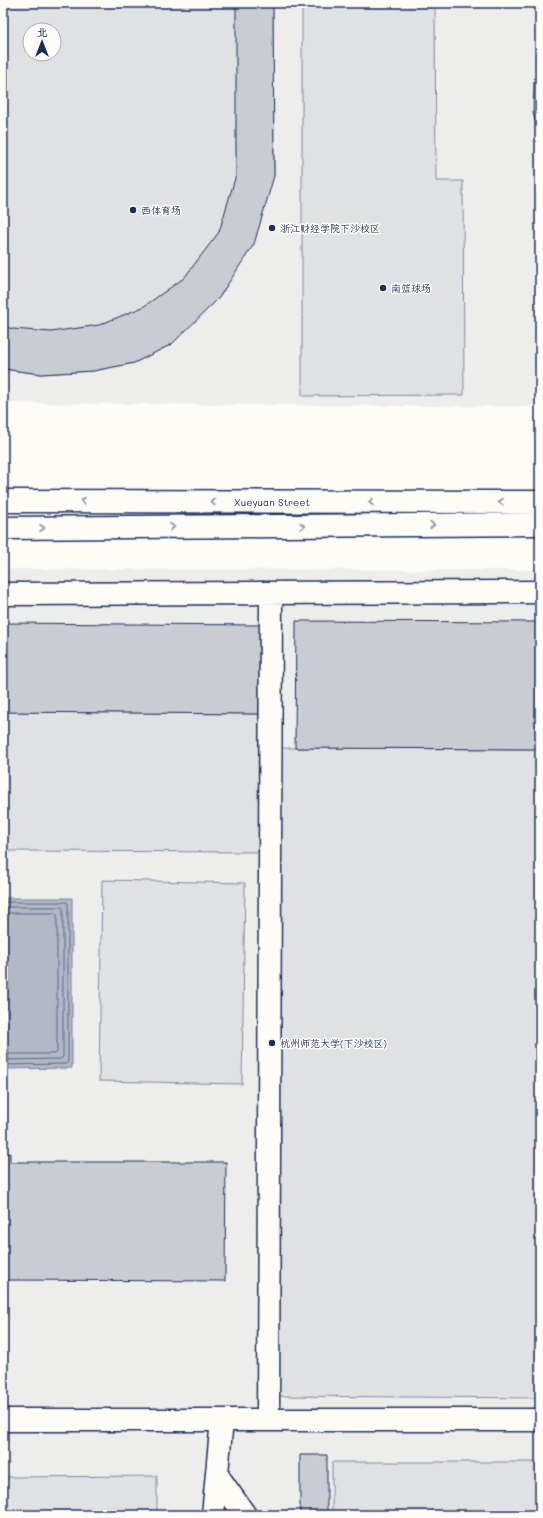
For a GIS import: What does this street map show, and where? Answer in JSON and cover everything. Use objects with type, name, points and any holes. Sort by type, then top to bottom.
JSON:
[{"type":"main road","name":"Xueyuan Street","points":[[3,501],[540,502]]},
{"type":"main road","points":[[3,528],[540,524]]},
{"type":"main road","points":[[3,594],[540,592]]},
{"type":"main road","points":[[268,1420],[271,593]]},
{"type":"main road","points":[[3,1420],[540,1420]]},
{"type":"main road","points":[[213,1515],[222,1420]]},
{"type":"main road","points":[[217,1475],[245,1515]]},
{"type":"shaded area","name":"浙江财经学院下沙校区","points":[[3,3],[540,3],[540,407],[3,403]]},
{"type":"shaded area","name":"西体育场","points":[[3,3],[273,3],[274,176],[172,344],[134,363],[93,371],[41,374],[3,369]]},
{"type":"shaded area","name":"南篮球场","points":[[302,3],[435,3],[436,181],[463,181],[464,395],[302,396]]},
{"type":"shaded area","name":"杭州师范大学(下沙校区)","points":[[3,569],[540,570],[540,1515],[3,1515]]},
{"type":"shaded area","points":[[3,712],[260,714],[259,852],[3,851]]},
{"type":"shaded area","points":[[278,748],[540,749],[540,1398],[274,1396]]},
{"type":"shaded area","points":[[102,880],[245,883],[242,1084],[99,1081]]},
{"type":"shaded area","points":[[332,1462],[540,1462],[540,1515],[332,1515]]},
{"type":"shaded area","points":[[157,1476],[157,1515],[3,1515],[3,1477]]},
{"type":"water","points":[[3,898],[72,898],[72,1068],[3,1069]]},
{"type":"building","points":[[236,3],[273,3],[274,176],[254,244],[218,299],[172,344],[134,363],[93,371],[41,374],[3,369],[3,326],[13,329],[51,332],[99,325],[143,307],[184,278],[219,232],[236,175]]},
{"type":"building","points":[[540,64],[540,137],[533,113],[534,82]]},
{"type":"building","points":[[538,260],[540,260],[540,359],[537,359]]},
{"type":"building","points":[[296,621],[540,622],[540,749],[295,748]]},
{"type":"building","points":[[3,623],[261,625],[260,714],[3,712]]},
{"type":"building","points":[[3,1153],[10,1153],[10,1162],[226,1162],[225,1281],[6,1280],[6,1318],[3,1318]]},
{"type":"building","points":[[300,1455],[327,1455],[327,1515],[300,1515]]},
{"type":"place","name":"西体育场","points":[[133,210]]},
{"type":"place","name":"浙江财经学院下沙校区","points":[[272,228]]},
{"type":"place","name":"南篮球场","points":[[383,288]]},
{"type":"place","name":"杭州师范大学(下沙校区)","points":[[272,1043]]}]
